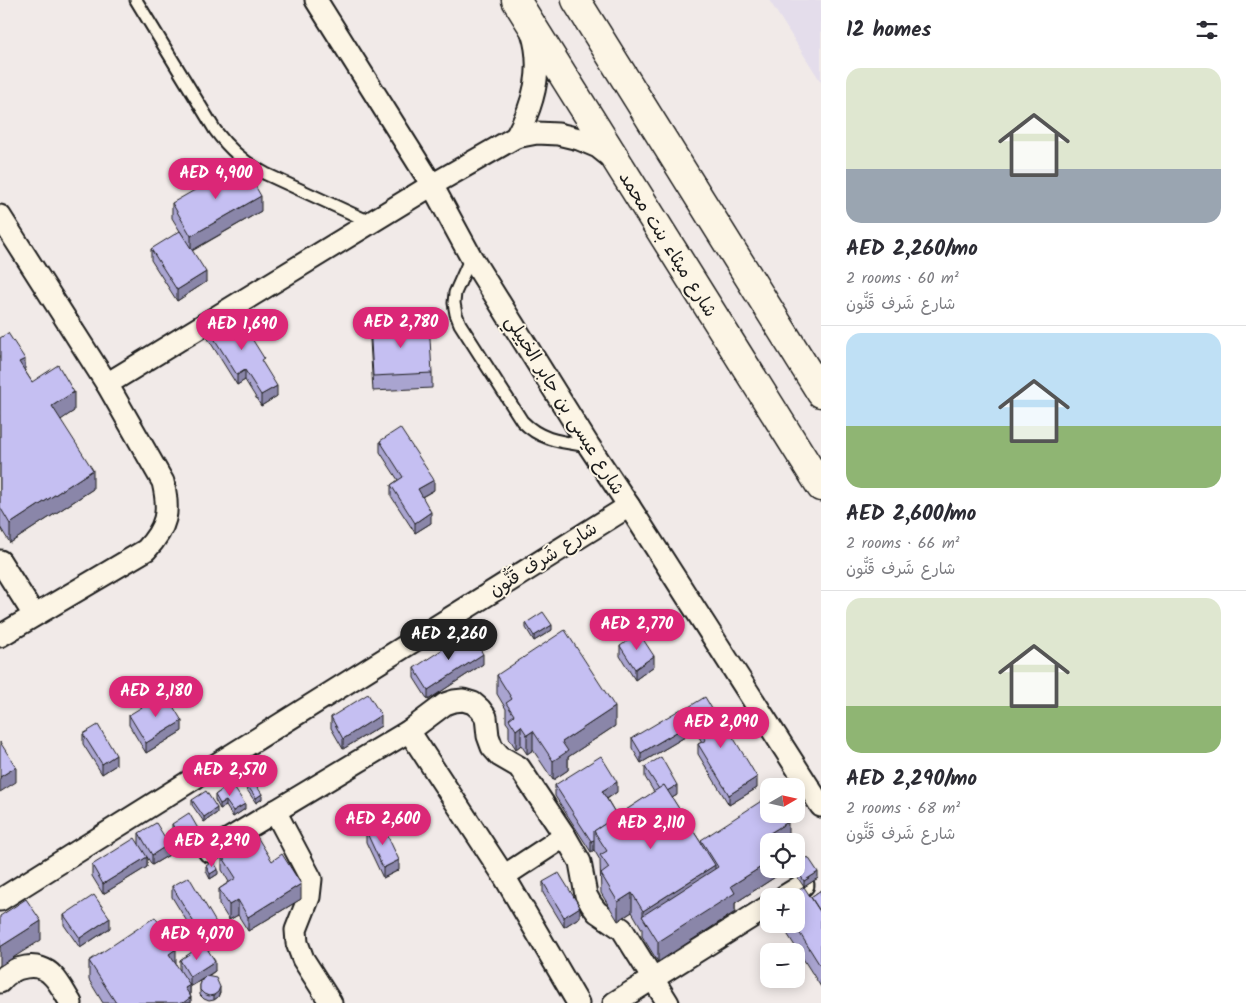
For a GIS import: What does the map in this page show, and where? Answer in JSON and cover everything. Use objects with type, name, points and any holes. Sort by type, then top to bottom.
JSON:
[{"type":"main road","points":[[576,0],[821,393]]},
{"type":"main road","name":"شارع ميثاء بنت محمد","points":[[521,9],[821,487]]},
{"type":"street","name":"شارع عيسى بن جابر الخييلي","points":[[316,0],[432,185],[472,257],[589,446],[821,806]]},
{"type":"street","points":[[516,137],[528,115],[535,91],[538,66],[535,41],[521,9]]},
{"type":"street","points":[[107,384],[370,222],[516,137],[537,133],[579,138],[615,160]]},
{"type":"street","points":[[0,216],[107,384],[163,482],[167,500],[166,519],[158,536],[146,550],[0,636]]},
{"type":"street","name":"شارع شَرف قَنُّون","points":[[0,900],[629,506]]},
{"type":"street","points":[[0,561],[34,615]]},
{"type":"street","points":[[209,852],[409,731],[445,704],[454,700],[473,703],[486,717],[488,736],[492,747],[500,756],[519,767],[565,836],[580,862],[586,895],[591,904],[597,912],[622,929],[668,1003]]},
{"type":"street","points":[[409,731],[504,876],[578,1003]]},
{"type":"street","points":[[275,811],[311,879],[308,897],[296,930],[297,942],[303,959],[331,1003]]},
{"type":"street","points":[[504,876],[565,836]]},
{"type":"street","points":[[798,888],[814,878]]},
{"type":"street","points":[[614,1003],[760,912]]},
{"type":"street","points":[[0,982],[8,973],[17,968],[26,966],[36,967],[53,975],[71,1003]]},
{"type":"lane","points":[[136,0],[215,130],[237,156],[250,166],[266,174],[370,222]]},
{"type":"lane","points":[[472,257],[455,293],[454,304],[460,324],[522,421],[529,428],[546,438],[589,446]]},
{"type":"shaded area","points":[[769,0],[821,0],[821,82]]},
{"type":"building","points":[[242,163],[261,196],[191,236],[172,203]]},
{"type":"building","points":[[180,231],[206,272],[177,290],[151,249]]},
{"type":"building","points":[[234,310],[264,358],[261,360],[277,386],[261,395],[245,370],[237,375],[207,327]]},
{"type":"building","points":[[429,322],[432,373],[373,376],[370,325]]},
{"type":"building","points":[[8,333],[25,359],[19,362],[32,382],[58,365],[74,392],[52,406],[93,470],[10,524],[0,507],[0,338]]},
{"type":"building","points":[[400,428],[434,480],[418,489],[431,512],[415,523],[391,485],[403,477],[380,441]]},
{"type":"building","points":[[543,612],[552,625],[534,636],[526,623]]},
{"type":"building","points":[[565,630],[615,707],[562,742],[568,751],[553,761],[533,731],[527,735],[521,726],[516,730],[509,719],[514,715],[506,703],[512,699],[497,675]]},
{"type":"building","points":[[469,632],[483,654],[428,690],[414,668]]},
{"type":"building","points":[[639,633],[654,656],[635,669],[620,646]]},
{"type":"building","points":[[165,693],[182,721],[146,743],[129,715]]},
{"type":"building","points":[[368,694],[381,715],[343,739],[331,717]]},
{"type":"building","points":[[705,697],[724,729],[727,727],[757,777],[729,795],[698,744],[706,740],[687,708]]},
{"type":"building","points":[[681,709],[690,724],[641,753],[632,738]]},
{"type":"building","points":[[98,725],[116,755],[102,764],[83,734]]},
{"type":"building","points":[[0,742],[16,767],[0,777]]},
{"type":"building","points":[[601,756],[617,782],[602,791],[617,816],[594,831],[594,840],[591,841],[555,785]]},
{"type":"building","points":[[661,757],[677,785],[667,791],[664,785],[659,789],[645,767]]},
{"type":"building","points":[[249,775],[262,794],[256,798],[243,779]]},
{"type":"building","points":[[229,780],[245,804],[233,811],[226,801],[220,804],[215,795],[225,788],[223,784]]},
{"type":"building","points":[[664,785],[715,865],[643,911],[632,893],[618,902],[601,874],[609,868],[600,855],[607,851],[594,831]]},
{"type":"building","points":[[206,791],[217,808],[204,817],[192,800]]},
{"type":"building","points":[[760,802],[760,823],[786,823],[770,833],[760,833],[760,868],[731,886],[735,893],[658,942],[642,916],[718,867],[701,840]]},
{"type":"building","points":[[189,813],[200,832],[183,842],[172,824]]},
{"type":"building","points":[[156,823],[169,844],[152,855],[139,833]]},
{"type":"building","points":[[382,824],[399,860],[383,868],[366,831]]},
{"type":"building","points":[[256,835],[272,861],[282,854],[301,884],[248,917],[238,900],[229,905],[219,889],[236,878],[222,856]]},
{"type":"building","points":[[135,838],[147,857],[103,884],[92,865]]},
{"type":"building","points":[[808,857],[818,872],[804,881],[802,878],[805,878],[805,859]]},
{"type":"building","points":[[213,861],[218,869],[210,874],[206,866]]},
{"type":"building","points":[[559,873],[580,907],[564,917],[543,882]]},
{"type":"building","points":[[189,877],[221,931],[205,941],[172,886]]},
{"type":"building","points":[[805,889],[821,913],[821,967],[800,933],[805,933]]},
{"type":"building","points":[[821,890],[821,910],[820,911],[811,897]]},
{"type":"building","points":[[94,895],[110,918],[80,938],[64,915]]},
{"type":"building","points":[[26,899],[41,921],[0,947],[0,916]]},
{"type":"building","points":[[155,917],[176,949],[169,954],[190,985],[185,988],[191,997],[183,1003],[116,1003],[89,961]]},
{"type":"building","points":[[204,944],[215,961],[190,977],[180,960]]},
{"type":"building","points":[[206,976],[216,978],[220,987],[214,995],[209,996],[200,990],[202,980]]}]
